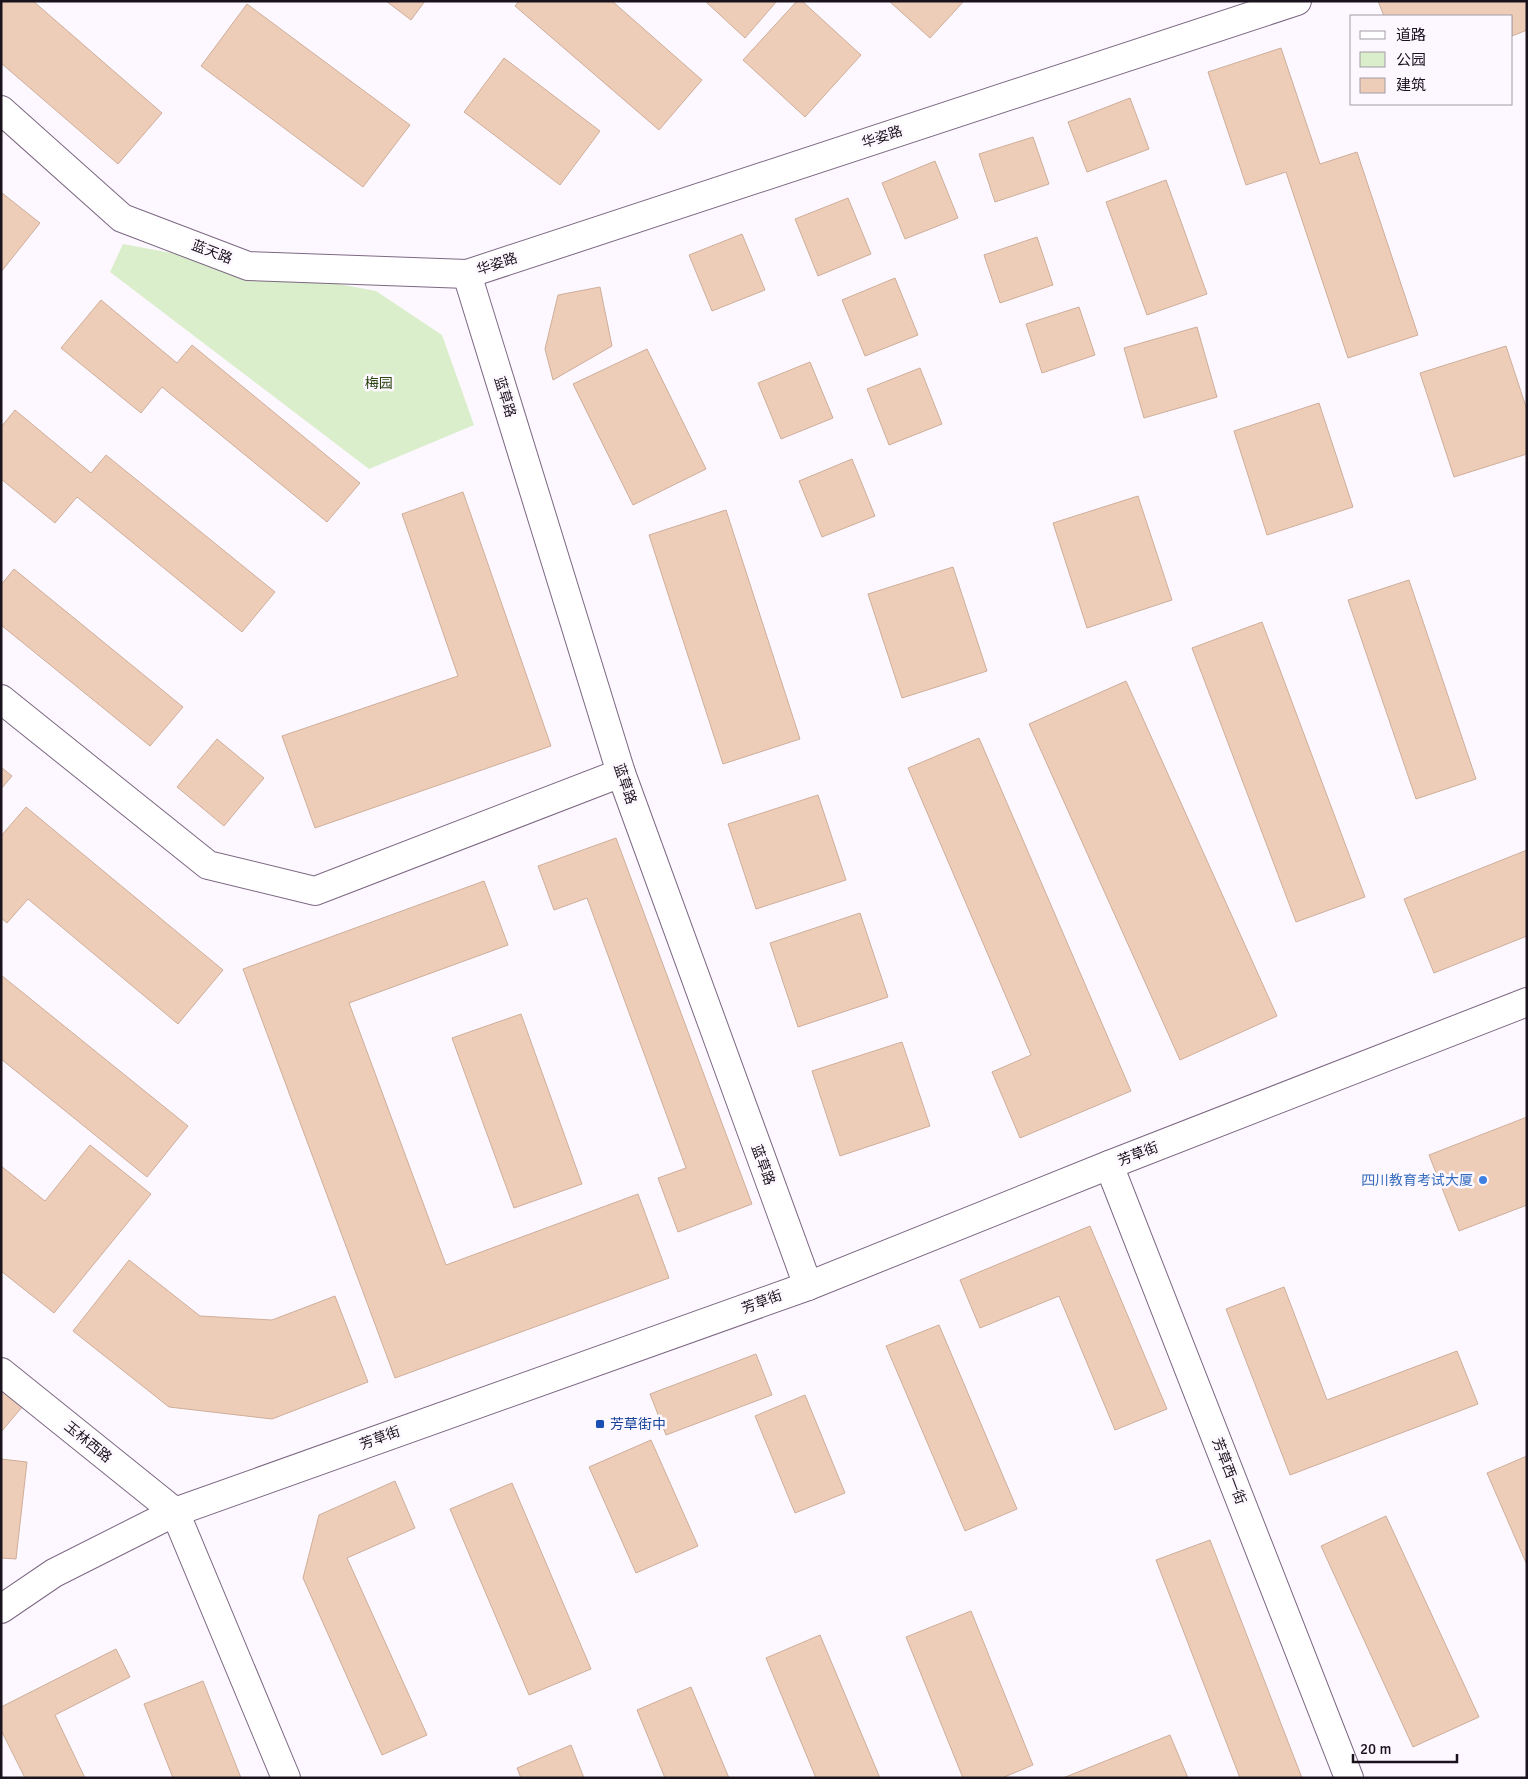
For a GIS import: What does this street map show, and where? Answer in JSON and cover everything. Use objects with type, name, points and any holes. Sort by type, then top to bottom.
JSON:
[{"type":"street","name":"华姿路","points":[[467,274],[1297,1]]},
{"type":"street","name":"蓝天路","points":[[1,110],[122,218],[248,266],[467,274]]},
{"type":"street","name":"蓝草路","points":[[467,274],[621,773],[808,1286]]},
{"type":"street","points":[[1,699],[208,865],[315,892],[621,773]]},
{"type":"street","name":"芳草街","points":[[1,1609],[54,1574],[175,1512],[808,1286],[1109,1165],[1527,1002]]},
{"type":"street","name":"芳草西一街","points":[[1109,1165],[1349,1778]]},
{"type":"street","name":"玉林西路","points":[[1,1372],[175,1512]]},
{"type":"street","points":[[175,1512],[286,1778]]},
{"type":"green space","name":"梅园","points":[[123,244],[376,291],[442,335],[474,425],[369,469],[110,272]]},
{"type":"building","points":[[1,1],[33,1],[162,113],[118,164],[1,63]]},
{"type":"building","points":[[386,1],[425,1],[411,20]]},
{"type":"building","points":[[519,1],[612,1],[702,80],[659,130],[515,6]]},
{"type":"building","points":[[705,1],[777,1],[745,38]]},
{"type":"building","points":[[797,1],[802,1],[861,55],[805,117],[743,60]]},
{"type":"building","points":[[889,1],[964,1],[930,38]]},
{"type":"building","points":[[1378,1],[1527,1],[1527,30],[1513,36],[1513,15],[1384,15]]},
{"type":"building","points":[[247,4],[410,125],[363,187],[201,66]]},
{"type":"building","points":[[1281,48],[1320,164],[1357,152],[1418,335],[1348,358],[1286,172],[1246,185],[1208,72]]},
{"type":"building","points":[[504,58],[600,131],[560,185],[464,112]]},
{"type":"building","points":[[1130,98],[1149,149],[1087,172],[1068,122]]},
{"type":"building","points":[[1033,137],[1049,184],[995,202],[979,154]]},
{"type":"building","points":[[935,161],[958,218],[905,239],[882,183]]},
{"type":"building","points":[[1166,180],[1207,294],[1147,315],[1106,202]]},
{"type":"building","points":[[1,194],[40,223],[1,272]]},
{"type":"building","points":[[848,198],[871,254],[818,276],[795,219]]},
{"type":"building","points":[[742,234],[765,290],[712,311],[689,255]]},
{"type":"building","points":[[1037,237],[1053,285],[1000,303],[984,255]]},
{"type":"building","points":[[895,278],[918,335],[865,356],[842,300]]},
{"type":"building","points":[[600,287],[612,346],[553,380],[545,349],[558,295]]},
{"type":"building","points":[[101,300],[177,363],[192,345],[360,483],[327,522],[162,387],[141,413],[61,348]]},
{"type":"building","points":[[1079,307],[1095,355],[1042,373],[1026,324]]},
{"type":"building","points":[[1197,327],[1217,397],[1144,418],[1124,348]]},
{"type":"building","points":[[1506,346],[1527,410],[1527,454],[1454,477],[1420,373]]},
{"type":"building","points":[[647,349],[706,469],[633,505],[573,384]]},
{"type":"building","points":[[810,362],[833,418],[781,439],[758,383]]},
{"type":"building","points":[[920,368],[942,424],[889,445],[867,389]]},
{"type":"building","points":[[1319,403],[1353,507],[1267,535],[1234,431]]},
{"type":"building","points":[[15,410],[91,473],[106,455],[275,592],[242,632],[77,497],[55,523],[1,479],[1,427]]},
{"type":"building","points":[[852,459],[875,516],[822,537],[799,481]]},
{"type":"building","points":[[463,492],[551,746],[315,828],[282,736],[458,676],[402,514]]},
{"type":"building","points":[[1138,496],[1172,600],[1087,628],[1053,523]]},
{"type":"building","points":[[726,510],[800,739],[723,764],[649,535]]},
{"type":"building","points":[[953,567],[987,671],[902,698],[868,594]]},
{"type":"building","points":[[14,569],[183,707],[150,746],[1,625],[1,585]]},
{"type":"building","points":[[1409,580],[1476,779],[1416,799],[1348,600]]},
{"type":"building","points":[[1262,622],[1365,897],[1296,922],[1192,648]]},
{"type":"building","points":[[1126,681],[1277,1016],[1180,1060],[1029,724]]},
{"type":"building","points":[[979,738],[1131,1091],[1020,1138],[992,1072],[1031,1055],[908,768]]},
{"type":"building","points":[[217,739],[264,778],[224,826],[177,787]]},
{"type":"building","points":[[1,767],[12,776],[1,789]]},
{"type":"building","points":[[818,795],[846,880],[756,909],[728,824]]},
{"type":"building","points":[[26,807],[223,970],[178,1024],[28,899],[7,923],[1,918],[1,836]]},
{"type":"building","points":[[616,838],[752,1204],[678,1232],[658,1178],[686,1168],[587,898],[554,910],[538,866]]},
{"type":"building","points":[[1527,850],[1527,936],[1434,973],[1404,899]]},
{"type":"building","points":[[484,881],[508,945],[349,1003],[446,1265],[638,1194],[669,1278],[395,1378],[243,969]]},
{"type":"building","points":[[860,913],[888,997],[798,1027],[770,943]]},
{"type":"building","points":[[1,975],[188,1126],[147,1177],[1,1059]]},
{"type":"building","points":[[521,1014],[582,1184],[514,1208],[452,1038]]},
{"type":"building","points":[[902,1042],[930,1126],[840,1156],[812,1071]]},
{"type":"building","name":"四川教育考试大厦","points":[[1527,1117],[1527,1205],[1459,1231],[1429,1155]]},
{"type":"building","points":[[90,1145],[151,1194],[54,1313],[1,1271],[1,1166],[45,1201]]},
{"type":"building","points":[[1090,1226],[1167,1409],[1115,1430],[1059,1296],[980,1328],[960,1280]]},
{"type":"building","points":[[129,1260],[200,1316],[272,1320],[335,1296],[368,1382],[272,1419],[169,1407],[73,1331]]},
{"type":"building","points":[[1284,1287],[1327,1400],[1457,1351],[1478,1404],[1290,1475],[1226,1309]]},
{"type":"building","points":[[939,1325],[1017,1509],[965,1531],[886,1346]]},
{"type":"building","points":[[756,1354],[772,1395],[666,1435],[650,1394]]},
{"type":"building","points":[[1,1387],[23,1406],[1,1432]]},
{"type":"building","points":[[805,1395],[845,1493],[795,1513],[755,1416]]},
{"type":"building","points":[[651,1440],[698,1546],[636,1573],[589,1467]]},
{"type":"building","points":[[1527,1456],[1527,1565],[1487,1473]]},
{"type":"building","points":[[1,1459],[27,1462],[16,1559],[1,1558]]},
{"type":"building","points":[[395,1481],[415,1528],[347,1558],[427,1735],[382,1755],[303,1578],[319,1515]]},
{"type":"building","points":[[512,1483],[591,1669],[529,1695],[450,1509]]},
{"type":"building","points":[[1386,1516],[1479,1717],[1413,1747],[1321,1546]]},
{"type":"building","points":[[1210,1540],[1302,1778],[1240,1778],[1156,1560]]},
{"type":"building","points":[[971,1611],[1033,1765],[1002,1778],[963,1778],[906,1637]]},
{"type":"building","points":[[820,1635],[880,1778],[816,1778],[766,1658]]},
{"type":"building","points":[[116,1649],[130,1677],[55,1715],[85,1778],[25,1778],[1,1730],[1,1707]]},
{"type":"building","points":[[203,1681],[241,1778],[173,1778],[144,1704]]},
{"type":"building","points":[[691,1687],[729,1778],[665,1778],[637,1710]]},
{"type":"building","points":[[1170,1735],[1188,1778],[1063,1778]]},
{"type":"building","points":[[571,1745],[584,1778],[521,1778],[517,1768]]},
{"type":"place","name":"四川教育考试大厦","points":[[1483,1180]]},
{"type":"place","name":"芳草街中","points":[[600,1424]]}]
